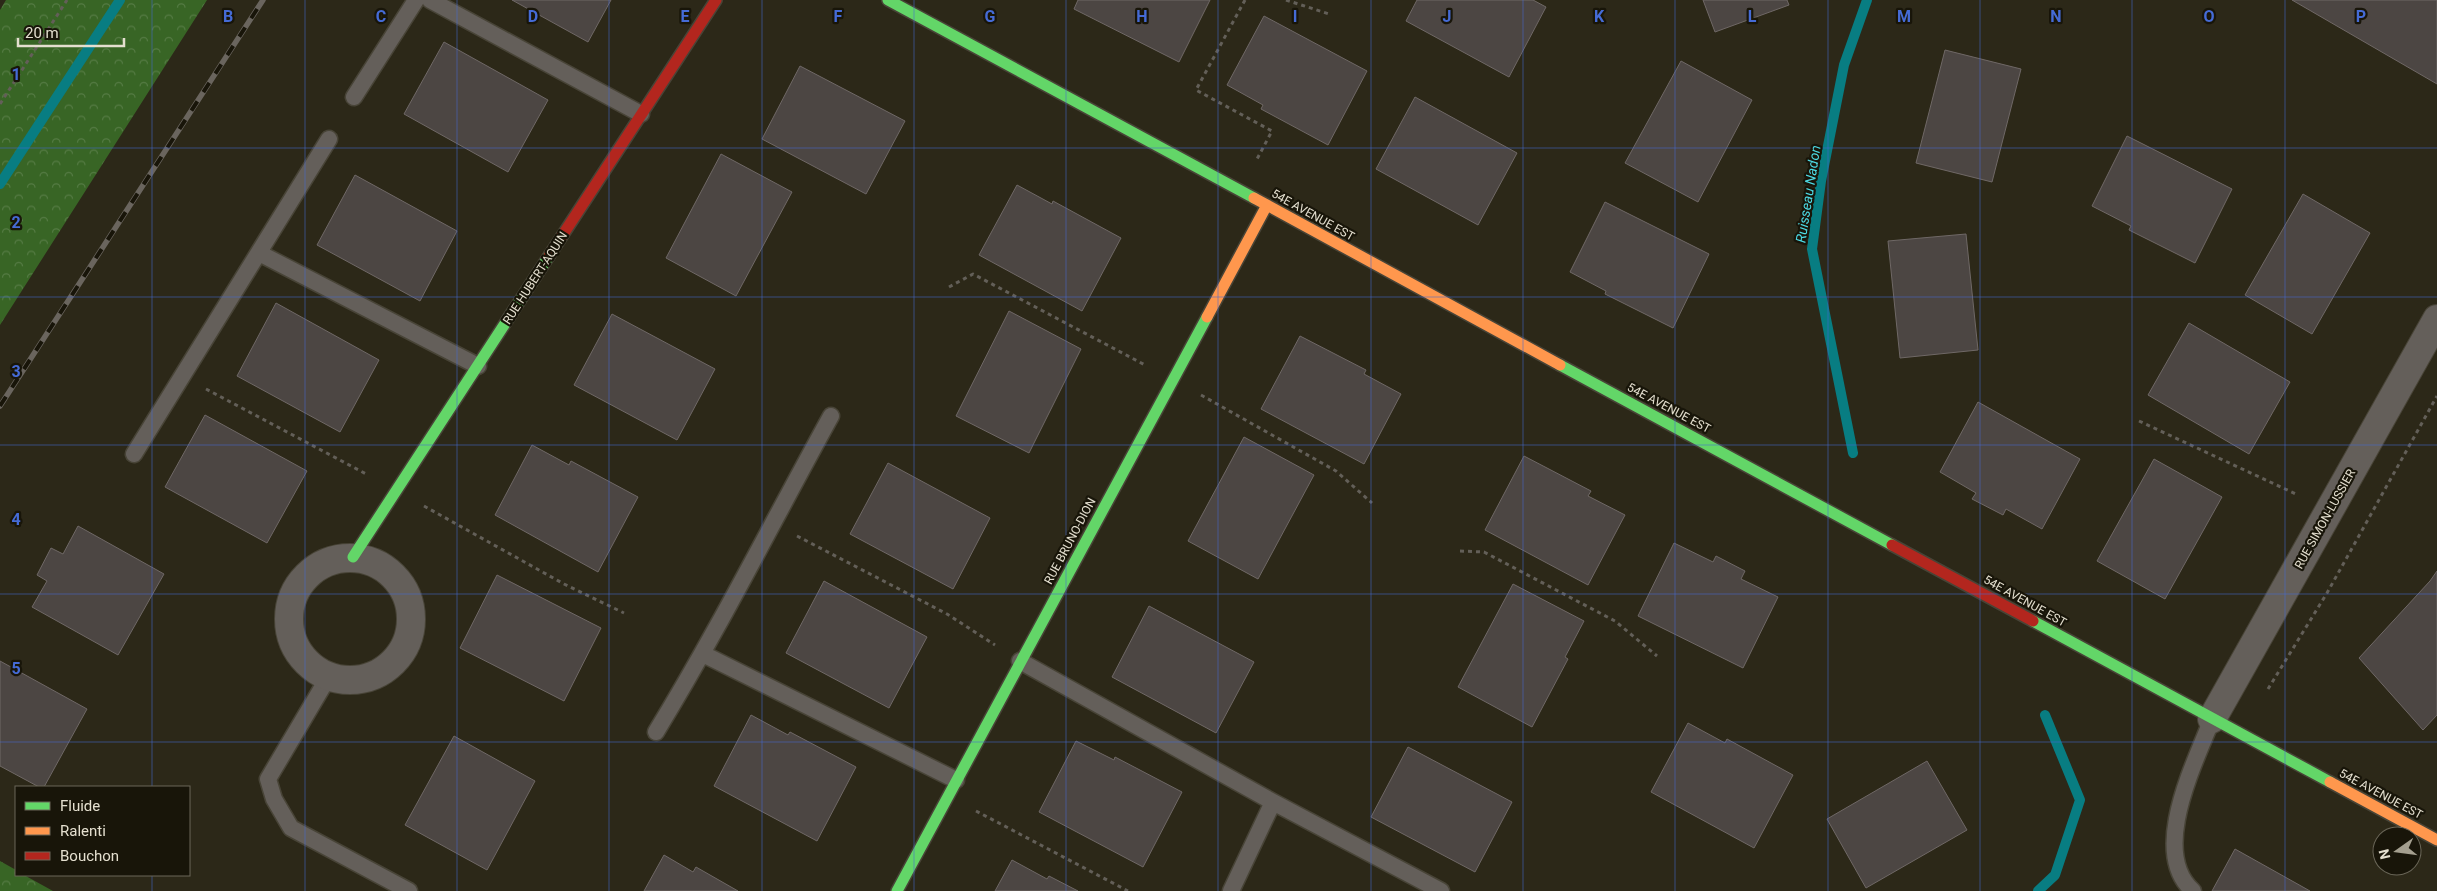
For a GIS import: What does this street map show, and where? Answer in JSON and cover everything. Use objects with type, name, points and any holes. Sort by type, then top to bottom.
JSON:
[{"type":"street","name":"RUE HUBERT-AQUIN","points":[[353,557],[716,0]]},
{"type":"street","name":"54E AVENUE EST","points":[[888,0],[2437,840]]},
{"type":"street","name":"RUE BRUNO-DION","points":[[897,891],[1267,205]]},
{"type":"street","name":"RUE SIMON-LUSSIER","points":[[2212,719],[2437,319]]},
{"type":"street","points":[[341,557],[353,557],[374,562],[391,573],[404,589],[411,608],[411,629],[407,643],[396,661],[379,674],[359,680],[344,681],[328,676],[299,654],[289,630],[290,603],[299,584],[321,564],[341,557]]},
{"type":"lane","points":[[354,97],[416,0]]},
{"type":"lane","points":[[430,0],[641,114]]},
{"type":"lane","points":[[134,454],[329,139]]},
{"type":"lane","points":[[259,253],[478,366]]},
{"type":"lane","points":[[656,732],[703,654],[831,416]]},
{"type":"lane","points":[[703,654],[956,780]]},
{"type":"lane","points":[[1020,661],[1273,802],[1441,891]]},
{"type":"lane","points":[[328,676],[268,779],[274,799],[291,828],[409,891]]},
{"type":"lane","points":[[2193,891],[2178,870],[2174,851],[2174,830],[2212,719]]},
{"type":"lane","points":[[1231,891],[1273,802]]},
{"type":"path","points":[[0,104],[67,0]]},
{"type":"path","points":[[1245,0],[1196,90],[1272,131],[1257,158]]},
{"type":"path","points":[[1286,0],[1329,14]]},
{"type":"path","points":[[2265,693],[2278,677],[2327,593],[2437,396]]},
{"type":"path","points":[[2139,421],[2298,495]]},
{"type":"path","points":[[772,523],[947,614],[1020,661]]},
{"type":"path","points":[[1460,551],[1484,552],[1493,556],[1615,621],[1657,656]]},
{"type":"path","points":[[947,796],[1128,891]]},
{"type":"green space","points":[[6,0],[207,0],[0,325],[0,10]]},
{"type":"green space","points":[[0,861],[15,869],[15,876],[26,876],[53,891],[0,891]]},
{"type":"building","points":[[512,0],[611,0],[588,42]]},
{"type":"building","points":[[1078,0],[1210,0],[1179,62],[1074,9]]},
{"type":"building","points":[[1417,0],[1533,0],[1546,7],[1509,77],[1406,21]]},
{"type":"building","points":[[1703,0],[1787,0],[1789,5],[1715,32]]},
{"type":"building","points":[[2292,0],[2437,0],[2437,84]]},
{"type":"building","points":[[1264,16],[1367,71],[1328,145],[1261,109],[1263,105],[1227,85]]},
{"type":"building","points":[[444,42],[548,100],[508,172],[404,114]]},
{"type":"building","points":[[1945,50],[2021,69],[1992,182],[1916,163]]},
{"type":"building","points":[[1681,61],[1752,100],[1698,202],[1625,163]]},
{"type":"building","points":[[800,66],[905,121],[866,194],[762,139]]},
{"type":"building","points":[[1415,97],[1517,153],[1478,225],[1376,169]]},
{"type":"building","points":[[2127,136],[2232,189],[2195,263],[2129,230],[2131,226],[2092,206]]},
{"type":"building","points":[[721,154],[792,192],[736,296],[666,258]]},
{"type":"building","points":[[355,175],[457,231],[420,301],[317,245]]},
{"type":"building","points":[[1017,185],[1052,204],[1053,201],[1121,238],[1082,311],[979,255]]},
{"type":"building","points":[[2303,194],[2370,233],[2312,334],[2245,295]]},
{"type":"building","points":[[1605,202],[1709,254],[1673,328],[1605,294],[1606,291],[1570,272]]},
{"type":"building","points":[[1966,234],[1978,350],[1900,358],[1888,241]]},
{"type":"building","points":[[276,303],[379,360],[340,432],[237,376]]},
{"type":"building","points":[[1009,311],[1081,349],[1029,453],[956,416]]},
{"type":"building","points":[[612,314],[715,369],[677,440],[574,385]]},
{"type":"building","points":[[2189,323],[2290,382],[2249,454],[2148,395]]},
{"type":"building","points":[[1300,336],[1366,370],[1364,374],[1401,394],[1364,464],[1261,409]]},
{"type":"building","points":[[1978,402],[2080,459],[2042,529],[2006,509],[2003,515],[1972,499],[1976,493],[1940,472]]},
{"type":"building","points":[[205,415],[307,471],[267,543],[165,487]]},
{"type":"building","points":[[1244,437],[1314,475],[1258,579],[1188,541]]},
{"type":"building","points":[[532,445],[569,465],[571,461],[638,497],[598,572],[495,515]]},
{"type":"building","points":[[1524,456],[1591,491],[1588,496],[1625,515],[1588,585],[1485,530]]},
{"type":"building","points":[[2154,459],[2222,497],[2165,599],[2097,561]]},
{"type":"building","points":[[888,463],[990,518],[953,589],[850,534]]},
{"type":"building","points":[[78,526],[164,574],[118,655],[32,607],[47,581],[37,575],[51,548],[63,554]]},
{"type":"building","points":[[1674,543],[1713,562],[1716,556],[1745,571],[1741,579],[1778,597],[1743,668],[1638,616]]},
{"type":"building","points":[[2437,571],[2437,715],[2423,730],[2359,658]]},
{"type":"building","points":[[497,575],[601,628],[564,701],[460,648]]},
{"type":"building","points":[[824,581],[927,637],[889,708],[786,653]]},
{"type":"building","points":[[1513,584],[1584,621],[1565,657],[1568,659],[1532,727],[1458,687]]},
{"type":"building","points":[[1149,606],[1254,662],[1216,733],[1112,677]]},
{"type":"building","points":[[0,661],[87,709],[45,786],[37,786],[0,766]]},
{"type":"building","points":[[751,715],[788,735],[790,732],[856,767],[817,841],[714,786]]},
{"type":"building","points":[[1688,723],[1725,743],[1727,739],[1793,775],[1754,848],[1651,792]]},
{"type":"building","points":[[454,736],[535,781],[487,870],[405,825]]},
{"type":"building","points":[[1076,741],[1114,760],[1115,757],[1182,792],[1143,867],[1039,812]]},
{"type":"building","points":[[1408,747],[1512,802],[1475,872],[1371,817]]},
{"type":"building","points":[[1927,761],[1967,830],[1866,888],[1827,819]]},
{"type":"building","points":[[2235,849],[2310,891],[2212,891]]},
{"type":"building","points":[[664,855],[693,872],[696,867],[738,891],[644,891]]},
{"type":"building","points":[[1012,860],[1047,879],[1049,876],[1078,891],[995,891]]},
{"type":"waterway","points":[[0,184],[120,0]]},
{"type":"waterway","name":"Ruisseau Nadon","points":[[1853,453],[1812,249],[1821,181],[1844,65],[1867,0]]},
{"type":"waterway","name":"Ruisseau Nadon","points":[[2038,891],[2055,875],[2080,800],[2045,715]]},
{"type":"railway","points":[[0,406],[263,0]]},
{"type":"traffic: fast","points":[[888,0],[1254,198]]},
{"type":"traffic: fast","points":[[353,557],[549,256]]},
{"type":"traffic: fast","points":[[897,891],[1207,317]]},
{"type":"traffic: fast","points":[[1560,365],[1892,545]]},
{"type":"traffic: fast","points":[[2033,621],[2330,782]]},
{"type":"traffic: slow","points":[[1254,198],[1560,365]]},
{"type":"traffic: slow","points":[[1207,317],[1267,205]]},
{"type":"traffic: slow","points":[[2330,782],[2437,840]]},
{"type":"traffic: jam","points":[[549,256],[716,0]]},
{"type":"traffic: jam","points":[[1892,545],[2033,621]]}]
